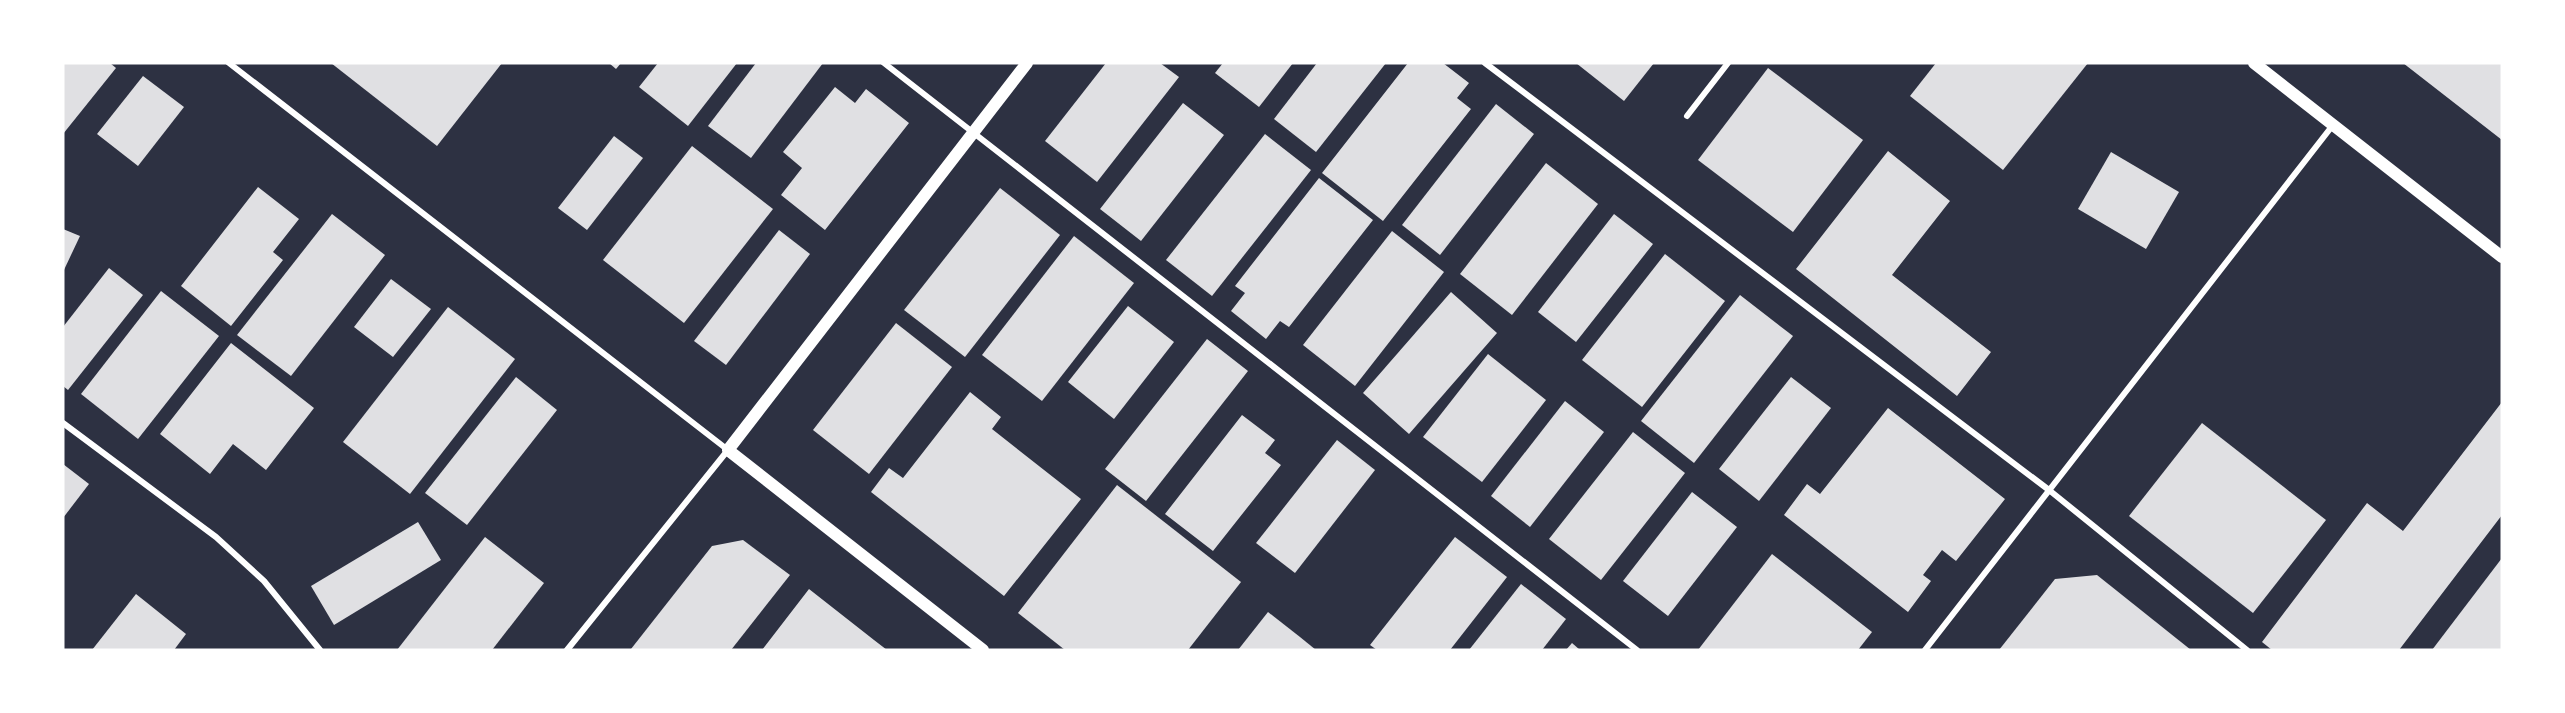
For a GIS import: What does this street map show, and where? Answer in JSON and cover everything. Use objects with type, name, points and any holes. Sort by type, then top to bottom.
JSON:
[{"type":"main road","points":[[983,650],[728,450],[1027,63]]},
{"type":"main road","points":[[2254,63],[2502,257]]},
{"type":"street","points":[[229,63],[728,450],[567,650]]},
{"type":"street","points":[[884,63],[1637,650]]},
{"type":"street","points":[[1485,63],[2049,490],[2247,650]]},
{"type":"street","points":[[1687,116],[1728,63]]},
{"type":"street","points":[[1925,650],[2333,125]]},
{"type":"street","points":[[63,423],[216,537],[264,581],[320,650]]},
{"type":"building","points":[[63,63],[110,63],[116,68],[63,134]]},
{"type":"building","points":[[331,63],[502,63],[437,146]]},
{"type":"building","points":[[609,63],[621,63],[616,69]]},
{"type":"building","points":[[658,63],[737,63],[688,126],[639,87]]},
{"type":"building","points":[[756,63],[823,63],[751,158],[708,126]]},
{"type":"building","points":[[1106,63],[1160,63],[1179,77],[1097,182],[1045,141]]},
{"type":"building","points":[[1223,63],[1293,63],[1259,107],[1215,73]]},
{"type":"building","points":[[1317,63],[1386,63],[1316,152],[1274,119]]},
{"type":"building","points":[[1408,63],[1443,63],[1469,83],[1457,98],[1471,109],[1383,221],[1322,173]]},
{"type":"building","points":[[1576,63],[1654,63],[1624,101]]},
{"type":"building","points":[[1936,63],[2088,63],[2003,170],[1910,96]]},
{"type":"building","points":[[2403,63],[2502,63],[2502,140]]},
{"type":"building","points":[[1768,68],[1863,140],[1793,232],[1698,160]]},
{"type":"building","points":[[143,76],[184,107],[138,166],[97,134]]},
{"type":"building","points":[[835,87],[855,103],[866,89],[909,123],[825,230],[781,195],[802,168],[783,152]]},
{"type":"building","points":[[1183,103],[1224,135],[1141,241],[1100,209]]},
{"type":"building","points":[[1496,104],[1534,134],[1440,255],[1402,225]]},
{"type":"building","points":[[1265,134],[1311,170],[1212,296],[1166,260]]},
{"type":"building","points":[[614,136],[643,158],[587,230],[558,208]]},
{"type":"building","points":[[692,146],[773,209],[684,323],[603,260]]},
{"type":"building","points":[[1888,151],[1950,201],[1892,275],[1991,352],[1957,396],[1796,269]]},
{"type":"building","points":[[2111,152],[2179,192],[2146,249],[2078,209]]},
{"type":"building","points":[[1546,163],[1598,204],[1512,315],[1460,274]]},
{"type":"building","points":[[1319,178],[1373,220],[1289,327],[1280,321],[1266,339],[1231,311],[1245,293],[1235,286]]},
{"type":"building","points":[[258,187],[299,219],[273,252],[283,260],[231,326],[181,286]]},
{"type":"building","points":[[1000,188],[1060,235],[965,357],[904,310]]},
{"type":"building","points":[[332,214],[385,255],[291,376],[237,335]]},
{"type":"building","points":[[1614,214],[1653,244],[1576,342],[1538,312]]},
{"type":"building","points":[[63,229],[80,236],[63,272]]},
{"type":"building","points":[[779,230],[810,254],[726,365],[694,341]]},
{"type":"building","points":[[1392,231],[1444,272],[1355,386],[1303,345]]},
{"type":"building","points":[[1074,236],[1134,283],[1042,401],[982,355]]},
{"type":"building","points":[[1665,254],[1725,301],[1642,407],[1582,360]]},
{"type":"building","points":[[109,268],[143,295],[68,390],[63,386],[63,327]]},
{"type":"building","points":[[391,279],[431,309],[393,357],[354,327]]},
{"type":"building","points":[[161,291],[219,336],[138,439],[81,394]]},
{"type":"building","points":[[1451,292],[1497,333],[1409,434],[1363,393]]},
{"type":"building","points":[[1740,295],[1793,336],[1694,463],[1641,421]]},
{"type":"building","points":[[1128,306],[1174,342],[1114,419],[1068,382]]},
{"type":"building","points":[[448,307],[515,359],[410,494],[343,442]]},
{"type":"building","points":[[896,323],[952,367],[869,474],[813,430]]},
{"type":"building","points":[[1207,339],[1248,371],[1146,501],[1105,469]]},
{"type":"building","points":[[231,343],[314,408],[266,470],[233,444],[210,474],[160,434]]},
{"type":"building","points":[[1488,354],[1546,400],[1482,482],[1423,437]]},
{"type":"building","points":[[516,377],[557,410],[467,525],[425,493]]},
{"type":"building","points":[[1791,377],[1831,408],[1759,501],[1719,469]]},
{"type":"building","points":[[970,392],[1001,417],[992,429],[1081,499],[1004,596],[871,492],[889,468],[903,478]]},
{"type":"building","points":[[1565,401],[1604,432],[1530,527],[1491,496]]},
{"type":"building","points":[[2502,402],[2502,515],[2399,650],[2272,650],[2262,642],[2367,503],[2403,531]]},
{"type":"building","points":[[1888,408],[2005,499],[1956,561],[1942,550],[1923,575],[1931,581],[1908,612],[1784,515],[1807,484],[1820,494]]},
{"type":"building","points":[[1242,415],[1275,440],[1265,453],[1281,465],[1213,551],[1165,514]]},
{"type":"building","points":[[2202,423],[2326,520],[2253,613],[2129,516]]},
{"type":"building","points":[[1633,432],[1685,473],[1601,580],[1549,539]]},
{"type":"building","points":[[1337,440],[1375,470],[1295,573],[1256,543]]},
{"type":"building","points":[[63,464],[89,484],[63,518]]},
{"type":"building","points":[[1117,485],[1241,582],[1188,650],[1065,650],[1018,613]]},
{"type":"building","points":[[1692,492],[1737,527],[1668,616],[1623,581]]},
{"type":"building","points":[[418,522],[441,560],[334,625],[311,586]]},
{"type":"building","points":[[485,537],[544,583],[492,650],[397,650]]},
{"type":"building","points":[[1455,537],[1507,577],[1450,650],[1377,650],[1370,645]]},
{"type":"building","points":[[743,540],[790,575],[731,650],[631,649],[712,546]]},
{"type":"building","points":[[1772,554],[1872,632],[1858,650],[1698,650]]},
{"type":"building","points":[[2502,558],[2502,650],[2432,650]]},
{"type":"building","points":[[2097,575],[2191,650],[1999,650],[2055,579]]},
{"type":"building","points":[[1521,584],[1566,619],[1542,650],[1469,650]]},
{"type":"building","points":[[809,589],[874,640],[887,650],[762,650]]},
{"type":"building","points":[[136,594],[186,634],[174,650],[92,650]]},
{"type":"building","points":[[1268,612],[1300,637],[1316,650],[1238,650]]},
{"type":"building","points":[[1572,643],[1580,650],[1566,650]]}]
